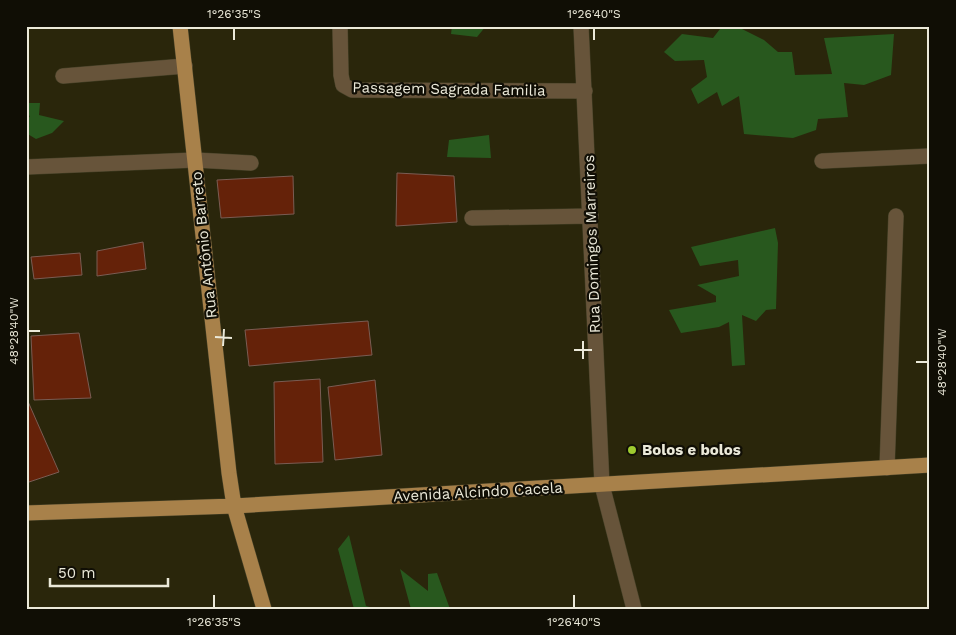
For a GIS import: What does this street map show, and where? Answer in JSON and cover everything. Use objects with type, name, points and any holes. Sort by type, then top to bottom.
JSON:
[{"type":"main road","name":"Rua Antônio Barreto","points":[[180,26],[229,473],[234,506],[264,609]]},
{"type":"main road","name":"Avenida Alcindo Cacela","points":[[26,513],[234,506],[930,465]]},
{"type":"street","name":"Passagem Sagrada Familia","points":[[340,26],[340,75],[343,85],[352,90],[585,91]]},
{"type":"street","name":"Rua Domingos Marreiros","points":[[581,26],[602,485],[634,609]]},
{"type":"street","points":[[63,76],[185,66]]},
{"type":"street","points":[[822,161],[930,156]]},
{"type":"street","points":[[26,167],[195,160],[251,163]]},
{"type":"street","points":[[472,218],[591,216]]},
{"type":"street","points":[[887,468],[896,216]]},
{"type":"green space","points":[[452,26],[486,26],[477,37],[451,34]]},
{"type":"green space","points":[[740,28],[764,40],[778,52],[792,52],[795,75],[832,74],[824,38],[894,34],[891,75],[864,85],[844,83],[848,117],[818,119],[816,130],[793,138],[744,134],[739,96],[722,106],[717,92],[698,104],[691,89],[707,77],[704,60],[675,61],[664,52],[682,34],[713,38],[720,29]]},
{"type":"green space","points":[[26,103],[40,103],[39,115],[64,121],[52,133],[36,139],[26,133],[26,122],[30,116],[26,114]]},
{"type":"green space","points":[[489,135],[491,158],[447,157],[449,140]]},
{"type":"green space","points":[[775,228],[778,243],[776,309],[766,310],[756,321],[742,315],[745,365],[732,366],[729,322],[719,327],[681,333],[669,310],[716,302],[716,296],[697,285],[739,276],[738,260],[700,266],[691,247]]},
{"type":"green space","points":[[349,535],[366,606],[377,609],[354,609],[338,549]]},
{"type":"green space","points":[[400,569],[428,591],[428,574],[437,573],[450,609],[411,609]]},
{"type":"building","points":[[397,173],[454,176],[457,222],[396,226]]},
{"type":"building","points":[[293,176],[294,214],[221,218],[217,180]]},
{"type":"building","points":[[143,242],[146,269],[97,276],[97,251]]},
{"type":"building","points":[[80,253],[82,275],[34,279],[31,257]]},
{"type":"building","points":[[368,321],[372,355],[249,366],[245,330]]},
{"type":"building","points":[[79,333],[91,398],[34,400],[31,336]]},
{"type":"building","points":[[320,379],[323,462],[275,464],[274,382]]},
{"type":"building","points":[[375,380],[382,455],[335,460],[328,387]]},
{"type":"building","points":[[26,397],[59,472],[26,483]]},
{"type":"place","name":"Bolos e bolos","points":[[632,450]]}]
